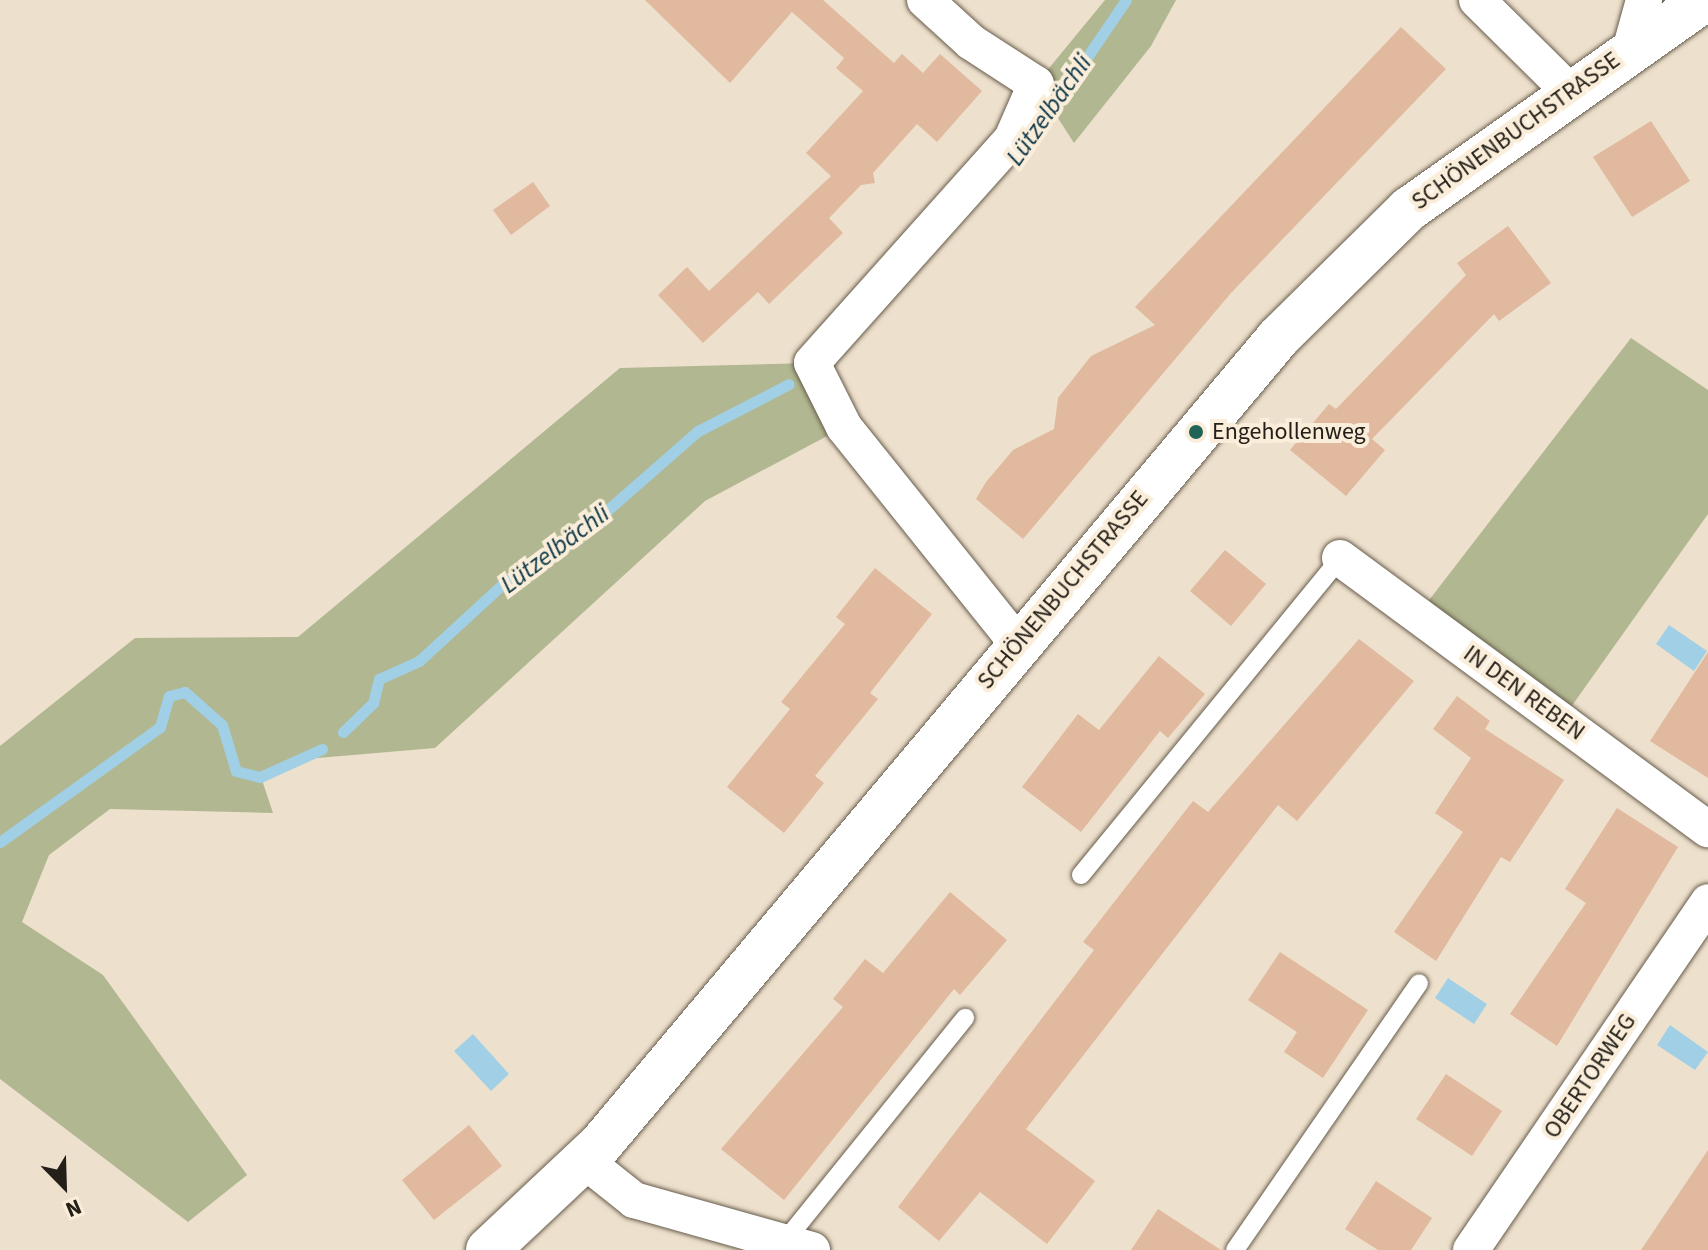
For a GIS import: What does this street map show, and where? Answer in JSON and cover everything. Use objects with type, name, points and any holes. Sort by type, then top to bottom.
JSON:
[{"type":"street","points":[[925,0],[971,42],[1036,84],[1012,139],[812,363],[844,427],[1018,644]]},
{"type":"street","points":[[1477,0],[1568,90]]},
{"type":"street","points":[[1631,47],[1644,0]]},
{"type":"street","name":"SCHÖNENBUCHSTRASSE","points":[[488,1250],[585,1161],[1278,338],[1409,209],[1568,90],[1704,0]]},
{"type":"street","name":"IN DEN REBEN","points":[[1340,558],[1708,829]]},
{"type":"street","name":"OBERTORWEG","points":[[1471,1250],[1708,902]]},
{"type":"street","points":[[585,1161],[634,1200],[799,1246]]},
{"type":"lane","points":[[1081,875],[1340,558]]},
{"type":"lane","points":[[1235,1250],[1419,983]]},
{"type":"lane","points":[[799,1246],[965,1018]]},
{"type":"green space","points":[[1105,0],[1176,0],[1151,46],[1074,143],[1036,84]]},
{"type":"green space","points":[[1631,338],[1708,390],[1708,514],[1571,707],[1423,608]]},
{"type":"green space","points":[[812,363],[844,427],[705,501],[435,748],[306,759],[261,777],[273,813],[110,809],[49,855],[22,922],[103,975],[247,1175],[188,1222],[0,1079],[0,746],[135,638],[298,637],[620,368]]},
{"type":"water","points":[[1669,625],[1707,651],[1694,671],[1656,644]]},
{"type":"water","points":[[1448,978],[1487,1004],[1474,1024],[1435,998]]},
{"type":"water","points":[[1670,1025],[1708,1052],[1695,1070],[1657,1045]]},
{"type":"water","points":[[473,1034],[509,1074],[491,1091],[454,1051]]},
{"type":"building","points":[[645,0],[823,0],[894,63],[902,54],[923,73],[940,54],[982,91],[937,142],[917,124],[873,173],[875,183],[861,185],[829,218],[843,233],[769,304],[758,292],[703,343],[658,295],[687,267],[709,291],[831,176],[806,153],[863,91],[836,68],[844,58],[792,12],[730,83]]},
{"type":"building","points":[[1401,27],[1446,69],[1231,293],[1023,539],[976,499],[986,482],[1013,450],[1054,429],[1058,398],[1091,356],[1155,325],[1135,307]]},
{"type":"building","points":[[1651,121],[1690,181],[1632,217],[1593,157]]},
{"type":"building","points":[[533,182],[550,206],[511,235],[493,210]]},
{"type":"building","points":[[1508,226],[1551,283],[1499,321],[1494,314],[1372,439],[1385,450],[1346,496],[1290,450],[1329,404],[1336,409],[1466,275],[1457,263]]},
{"type":"building","points":[[1225,550],[1266,584],[1231,626],[1190,591]]},
{"type":"building","points":[[875,568],[932,614],[870,693],[878,699],[815,776],[824,783],[784,833],[727,787],[790,709],[781,702],[845,624],[836,617]]},
{"type":"building","points":[[1359,639],[1414,681],[1297,821],[1278,805],[1026,1129],[1095,1181],[1047,1244],[980,1192],[939,1241],[898,1207],[1094,950],[1083,942],[1193,801],[1208,812]]},
{"type":"building","points":[[1708,652],[1708,778],[1650,741]]},
{"type":"building","points":[[1159,656],[1205,694],[1168,738],[1160,731],[1081,832],[1022,787],[1078,714],[1099,730]]},
{"type":"building","points":[[1457,696],[1490,721],[1485,729],[1564,780],[1510,862],[1501,857],[1436,961],[1394,932],[1463,832],[1435,813],[1471,758],[1433,729]]},
{"type":"building","points":[[1617,808],[1678,847],[1557,1046],[1510,1014],[1586,903],[1565,889]]},
{"type":"building","points":[[950,892],[1007,940],[960,995],[954,989],[784,1200],[721,1149],[843,1007],[833,999],[865,959],[883,973]]},
{"type":"building","points":[[1280,952],[1368,1010],[1323,1078],[1284,1052],[1297,1032],[1248,1000]]},
{"type":"building","points":[[1446,1074],[1502,1111],[1472,1156],[1416,1119]]},
{"type":"building","points":[[469,1125],[502,1166],[434,1220],[402,1180]]},
{"type":"building","points":[[1708,1150],[1708,1250],[1641,1250]]},
{"type":"building","points":[[1376,1181],[1432,1218],[1411,1250],[1378,1250],[1345,1229]]},
{"type":"building","points":[[1158,1209],[1221,1250],[1131,1250]]},
{"type":"waterway","name":"Lützelbächli","points":[[1025,148],[1126,0]]},
{"type":"waterway","name":"Lützelbächli","points":[[343,732],[373,703],[379,679],[419,661],[505,582],[571,542],[698,431],[789,384]]},
{"type":"waterway","name":"Lützelbächli","points":[[0,842],[160,727],[169,696],[185,692],[222,725],[236,771],[260,777],[322,749]]},
{"type":"place","name":"Engehollenweg","points":[[1196,432]]}]
